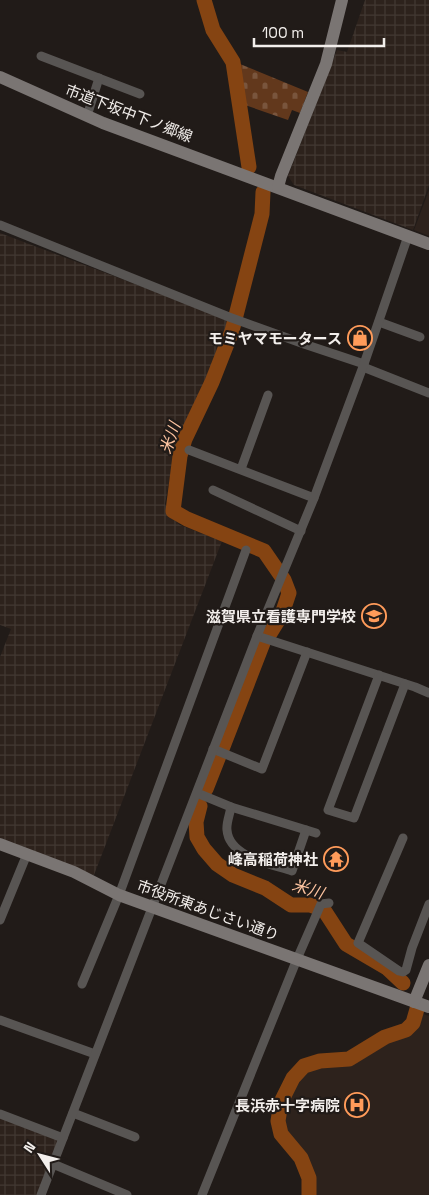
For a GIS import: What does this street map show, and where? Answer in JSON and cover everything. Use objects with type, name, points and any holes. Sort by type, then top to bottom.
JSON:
[{"type":"street","points":[[342,0],[326,64],[278,187],[429,244]]},
{"type":"street","points":[[41,56],[140,94]]},
{"type":"street","name":"市道下坂中下ノ郷線","points":[[0,78],[87,116],[278,187]]},
{"type":"street","points":[[87,116],[99,78]]},
{"type":"street","points":[[0,225],[235,319],[364,365],[429,394]]},
{"type":"street","points":[[42,1195],[213,749],[314,498],[364,365],[408,236]]},
{"type":"street","points":[[378,322],[420,338]]},
{"type":"street","points":[[240,469],[268,395]]},
{"type":"street","points":[[189,450],[314,498]]},
{"type":"street","points":[[213,490],[301,531]]},
{"type":"street","points":[[82,984],[119,895],[246,550]]},
{"type":"street","points":[[258,636],[429,693]]},
{"type":"street","points":[[213,749],[262,768],[307,652]]},
{"type":"street","points":[[379,675],[328,810],[334,816],[354,818],[405,684]]},
{"type":"street","points":[[197,793],[231,807],[311,832],[292,871],[247,856],[234,847],[226,827],[231,807]]},
{"type":"street","points":[[403,838],[358,943],[403,972],[406,970],[412,948],[427,915],[429,904]]},
{"type":"street","name":"市役所東あじさい通り","points":[[0,844],[74,872],[119,895],[297,959],[420,998]]},
{"type":"street","points":[[0,920],[27,854]]},
{"type":"street","points":[[202,1195],[297,959],[323,907]]},
{"type":"street","points":[[420,998],[429,965]]},
{"type":"street","points":[[0,1020],[95,1054]]},
{"type":"street","points":[[73,1113],[135,1137]]},
{"type":"street","points":[[0,1114],[63,1138]]},
{"type":"street","points":[[53,1164],[127,1195]]},
{"type":"shaded area","points":[[365,0],[429,0],[429,185],[413,230],[294,185],[288,176],[337,50],[347,52]]},
{"type":"shaded area","points":[[429,190],[429,236],[414,230]]},
{"type":"shaded area","points":[[0,233],[230,320],[217,360],[176,445],[165,504],[170,516],[180,525],[222,541],[94,875],[0,839],[0,657],[11,629],[0,625]]},
{"type":"shaded area","name":"長浜赤十字病院","points":[[421,1013],[429,1016],[429,1195],[312,1195],[311,1176],[306,1160],[285,1132],[280,1120],[293,1083],[305,1069],[312,1066],[351,1064],[386,1043],[406,1035],[416,1025]]},
{"type":"shaded area","points":[[0,1118],[59,1140],[38,1195],[0,1195]]},
{"type":"green space","points":[[240,64],[308,92],[300,113],[292,110],[288,120],[245,105]]},
{"type":"waterway","name":"米川","points":[[204,0],[213,30],[233,62],[249,167]]},
{"type":"waterway","name":"米川","points":[[263,192],[262,214],[232,331],[212,382],[185,439],[180,456],[173,511],[187,519],[264,551],[284,580],[289,593],[282,614],[269,635]]},
{"type":"waterway","name":"米川","points":[[222,749],[263,643]]},
{"type":"waterway","name":"米川","points":[[206,789],[219,756]]},
{"type":"waterway","name":"米川","points":[[200,806],[196,822],[197,837],[204,849],[217,864],[233,875],[265,888],[291,905],[310,905],[324,910],[346,944],[387,968],[403,983]]},
{"type":"waterway","name":"米川","points":[[309,1195],[309,1178],[301,1158],[281,1134],[278,1121],[281,1102],[293,1078],[304,1066],[320,1061],[349,1059],[385,1037],[406,1030],[413,1023],[417,1009]]},
{"type":"place","name":"モミヤマモータース","points":[[360,338]]},
{"type":"place","name":"滋賀県立看護専門学校","points":[[374,616]]},
{"type":"place","name":"峰高稲荷神社","points":[[336,859]]},
{"type":"place","name":"長浜赤十字病院","points":[[357,1105]]}]
